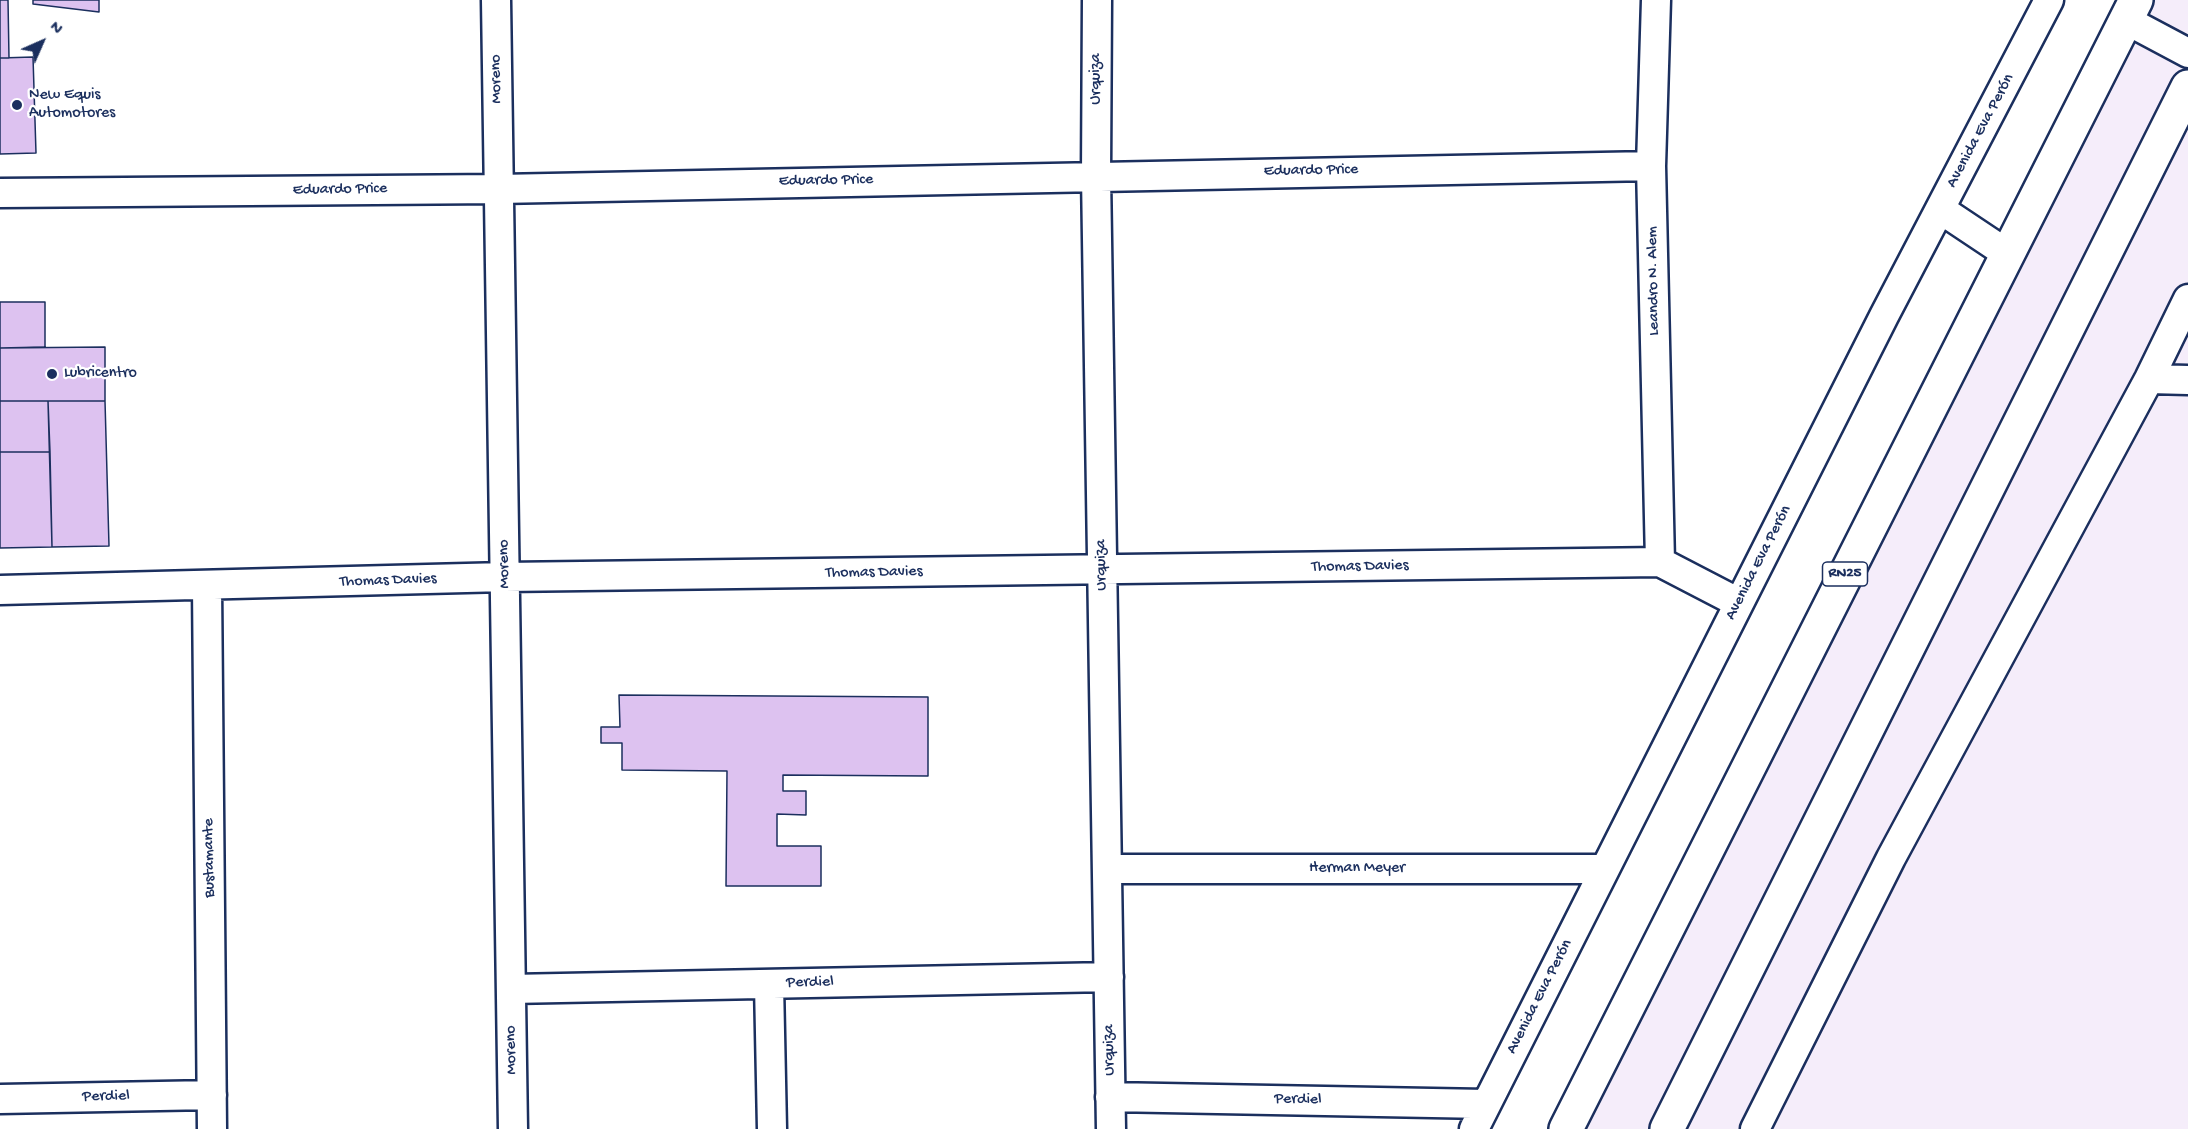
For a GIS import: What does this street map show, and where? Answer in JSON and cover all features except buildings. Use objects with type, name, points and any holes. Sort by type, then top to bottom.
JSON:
[{"type":"main road","name":"RN25","points":[[1566,1129],[2006,253],[2131,10]]},
{"type":"main road","points":[[1667,1129],[2188,87]]},
{"type":"street","name":"Moreno","points":[[496,0],[513,1129]]},
{"type":"street","name":"Urquiza","points":[[1097,0],[1096,175],[1111,1129]]},
{"type":"street","name":"Leandro N. Alem","points":[[1656,0],[1651,166],[1660,562]]},
{"type":"street","name":"Avenida Eva Perón","points":[[1474,1129],[1739,603],[2049,0]]},
{"type":"street","points":[[2131,10],[2188,53]]},
{"type":"street","name":"Eduardo Price","points":[[0,193],[499,189],[1096,175],[1651,166]]},
{"type":"street","points":[[1940,209],[2006,253]]},
{"type":"street","points":[[1755,1129],[1892,858],[2149,379],[2188,299]]},
{"type":"street","points":[[2149,379],[2188,380]]},
{"type":"street","name":"Thomas Davies","points":[[0,590],[505,577],[1660,562],[1739,603]]},
{"type":"street","name":"Bustamante","points":[[207,586],[212,1129]]},
{"type":"street","name":"Herman Meyer","points":[[1108,869],[1605,869]]},
{"type":"street","name":"Perdiel","points":[[512,988],[1108,977]]},
{"type":"street","points":[[769,984],[772,1129]]},
{"type":"street","name":"Perdiel","points":[[0,1099],[212,1095]]},
{"type":"street","name":"Perdiel","points":[[1110,1097],[1486,1104]]},
{"type":"shaded area","points":[[2149,0],[2188,0],[2188,1129],[1569,1129]]},
{"type":"place","name":"New Equis Automotores","points":[[17,105]]},
{"type":"place","name":"Lubricentro","points":[[52,374]]}]
